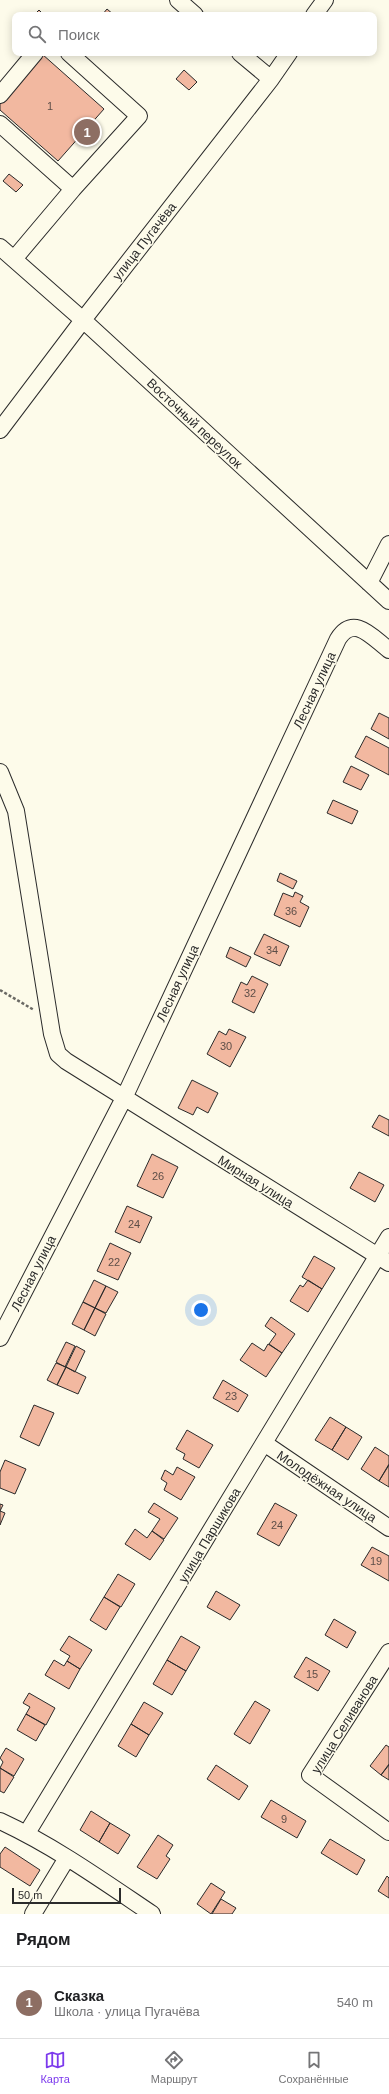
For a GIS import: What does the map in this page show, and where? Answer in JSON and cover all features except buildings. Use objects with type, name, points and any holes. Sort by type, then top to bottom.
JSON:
[{"type":"street","points":[[178,0],[192,12]]},
{"type":"street","points":[[316,12],[324,0]]},
{"type":"street","points":[[0,96],[33,56]]},
{"type":"street","points":[[14,259],[73,189],[139,116],[72,56]]},
{"type":"street","points":[[243,56],[271,80]]},
{"type":"street","name":"улица Пугачёва","points":[[0,430],[83,320],[271,80],[287,56]]},
{"type":"street","points":[[0,124],[73,189]]},
{"type":"street","name":"Восточный переулок","points":[[0,246],[83,320],[389,601]]},
{"type":"street","points":[[369,583],[389,544]]},
{"type":"street","name":"Лесная улица","points":[[0,1338],[124,1098],[338,639],[343,631],[350,627],[358,628],[366,632],[389,650]]},
{"type":"street","name":"Мирная улица","points":[[0,772],[16,811],[49,1019],[54,1045],[58,1054],[66,1061],[124,1098],[383,1259]]},
{"type":"street","name":"улица Паршикова","points":[[27,1833],[264,1444],[383,1259],[389,1237]]},
{"type":"street","name":"Молодёжная улица","points":[[264,1444],[389,1528]]},
{"type":"street","name":"улица Селиванова","points":[[389,1652],[310,1775],[389,1832]]},
{"type":"street","points":[[0,1821],[27,1833],[152,1914]]},
{"type":"street","points":[[33,1914],[67,1858]]},
{"type":"path","points":[[0,990],[49,1019]]},
{"type":"place","name":"Сказка","points":[[87,132]]}]
